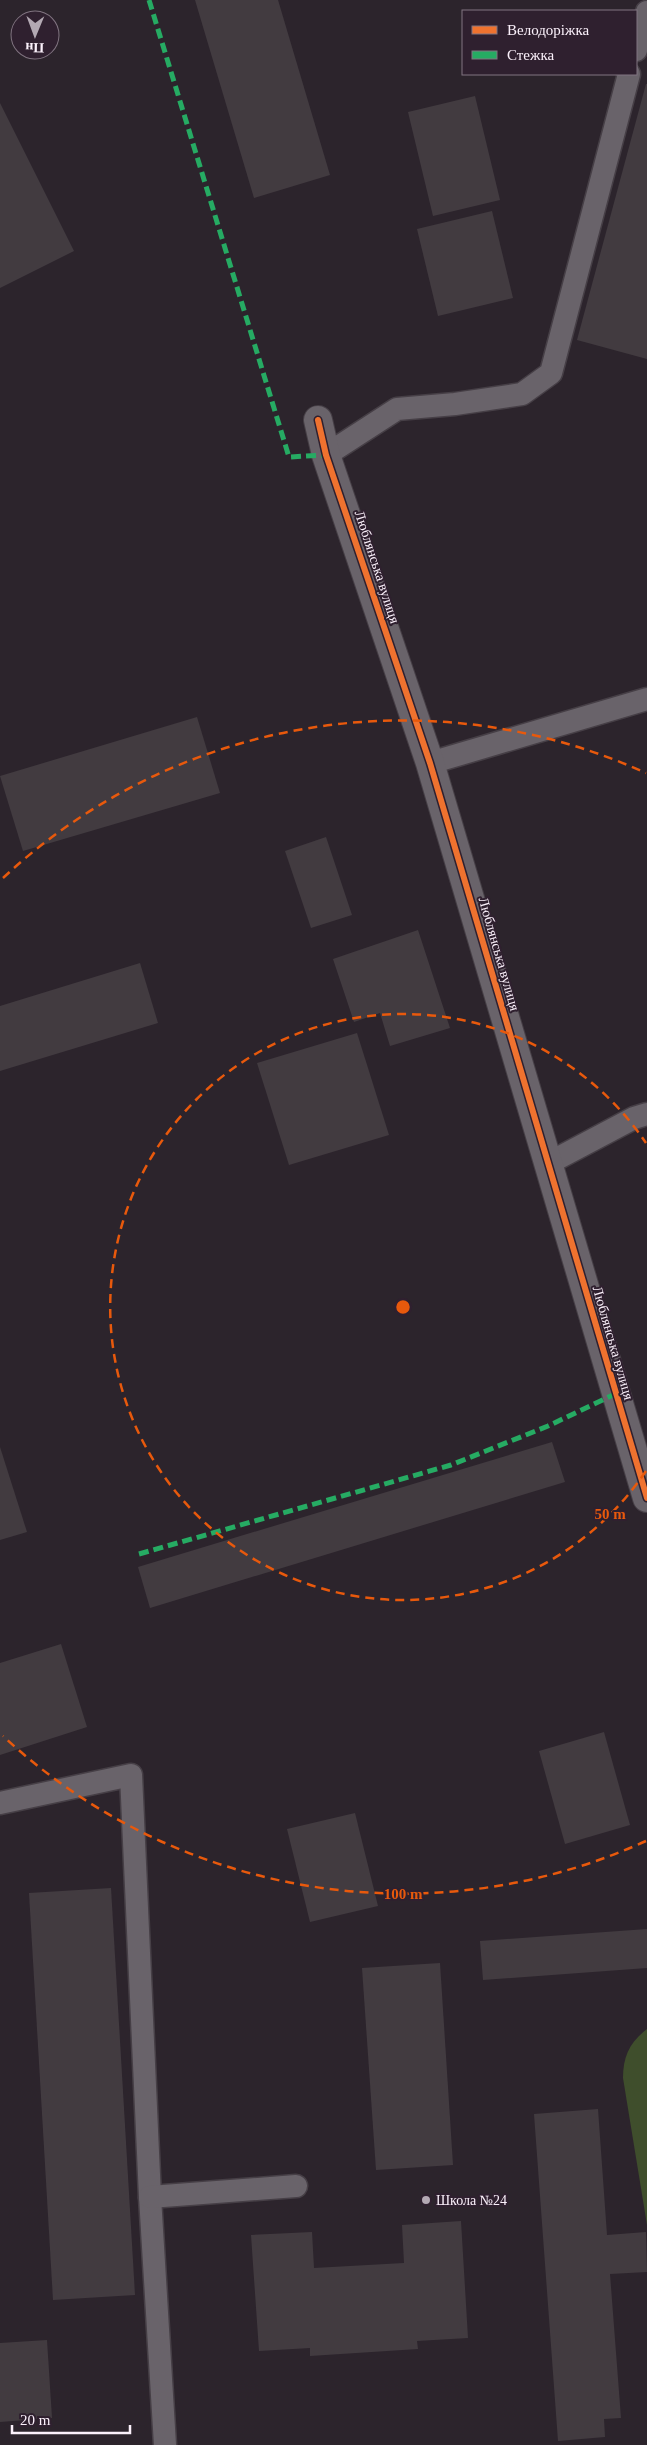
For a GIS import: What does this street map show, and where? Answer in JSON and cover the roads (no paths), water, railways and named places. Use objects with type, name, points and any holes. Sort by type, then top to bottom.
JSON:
[{"type":"street","name":"Люблянська вулиця","points":[[318,420],[326,455],[430,763],[647,1498]]},
{"type":"lane","points":[[637,47],[647,12]]},
{"type":"lane","points":[[326,455],[397,409],[455,404],[522,394],[551,373],[629,75]]},
{"type":"lane","points":[[430,763],[647,700]]},
{"type":"lane","points":[[547,1164],[634,1118],[647,1114]]},
{"type":"lane","points":[[0,1803],[131,1775],[150,2197],[165,2445]]},
{"type":"lane","points":[[150,2197],[296,2186]]},
{"type":"place","name":"Школа №24","points":[[426,2200]]}]
